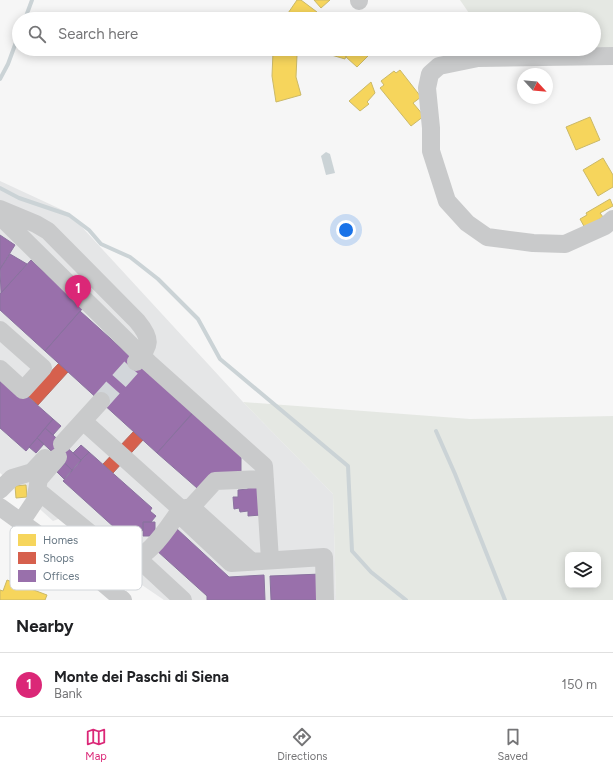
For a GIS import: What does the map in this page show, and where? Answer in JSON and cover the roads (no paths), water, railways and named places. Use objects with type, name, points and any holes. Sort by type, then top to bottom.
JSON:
[{"type":"street","points":[[613,56],[478,58],[439,66],[430,74],[427,88],[431,128],[431,152],[447,201],[467,223],[487,237],[533,243],[565,244],[605,226],[613,219]]},
{"type":"street","points":[[0,209],[36,224],[48,231],[137,321],[142,327],[148,340],[148,348],[139,359]]},
{"type":"street","points":[[0,216],[139,359],[264,466],[270,560]]},
{"type":"street","points":[[0,330],[43,368],[23,390],[0,369]]},
{"type":"street","points":[[21,522],[35,501],[39,479],[57,451],[101,401]]},
{"type":"street","points":[[83,421],[185,511],[251,561],[324,557],[325,600]]},
{"type":"street","points":[[0,490],[12,478],[32,472],[57,451]]},
{"type":"street","points":[[142,554],[147,552],[215,481],[265,480]]},
{"type":"street","points":[[37,490],[86,526]]},
{"type":"street","points":[[0,508],[27,526]]},
{"type":"street","points":[[142,563],[183,600]]},
{"type":"waterway","points":[[28,12],[32,0]]},
{"type":"waterway","points":[[0,79],[12,53]]},
{"type":"waterway","points":[[0,188],[19,198],[69,215],[89,230],[101,244],[130,257],[158,279],[198,319],[220,359],[348,466],[352,551],[371,572],[406,600]]},
{"type":"waterway","points":[[436,431],[455,474],[505,600]]},
{"type":"tunnel","points":[[101,401],[136,362]]},
{"type":"place","name":"Monte dei Paschi di Siena","points":[[78,308]]}]
